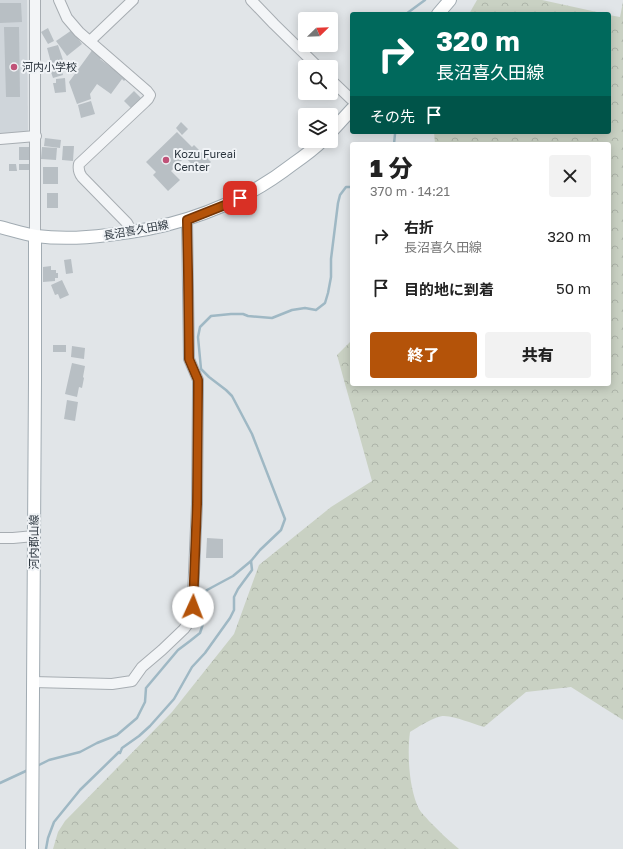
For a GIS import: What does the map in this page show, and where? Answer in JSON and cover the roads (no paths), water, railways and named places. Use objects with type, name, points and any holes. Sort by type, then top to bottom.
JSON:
[{"type":"main road","points":[[440,12],[450,0]]},
{"type":"main road","points":[[338,124],[350,111]]},
{"type":"main road","name":"長沼喜久田線","points":[[0,227],[35,236],[88,237],[167,226],[187,220],[230,203],[269,182],[314,148]]},
{"type":"main road","name":"河内郡山線","points":[[32,849],[35,236]]},
{"type":"street","points":[[35,0],[35,236]]},
{"type":"street","points":[[59,0],[67,18],[78,32],[150,95],[148,99],[80,164],[78,168],[80,175],[127,223],[132,232]]},
{"type":"street","points":[[90,41],[133,0]]},
{"type":"street","points":[[252,0],[311,60]]},
{"type":"street","points":[[338,87],[350,98]]},
{"type":"street","points":[[0,139],[36,136]]},
{"type":"street","points":[[33,682],[112,684],[132,681],[142,667],[162,650],[192,618],[197,504],[198,380],[189,359],[187,220]]},
{"type":"street","points":[[0,538],[34,536]]},
{"type":"waterway","points":[[409,12],[425,0]]},
{"type":"waterway","points":[[394,142],[395,134]]},
{"type":"waterway","points":[[37,766],[49,760],[80,752],[117,735],[137,718],[145,702],[146,688],[178,650],[200,633],[206,614],[205,592],[233,576],[251,561],[281,530],[285,519],[252,434],[232,396],[201,369],[198,337],[200,327],[211,316],[243,314],[248,316],[272,318],[292,310],[305,308],[316,310],[325,303],[331,277],[331,259],[338,203],[340,195],[346,187],[350,187]]},
{"type":"waterway","points":[[46,849],[48,838],[54,822],[80,790],[119,752],[120,753],[122,748],[150,726],[174,699],[192,667],[205,653],[230,618],[234,610],[234,597],[252,570],[251,561]]},
{"type":"waterway","points":[[0,783],[28,770]]},
{"type":"place","name":"河内小学校","points":[[14,67]]},
{"type":"place","name":"Kozu Fureai Center","points":[[166,160]]}]
